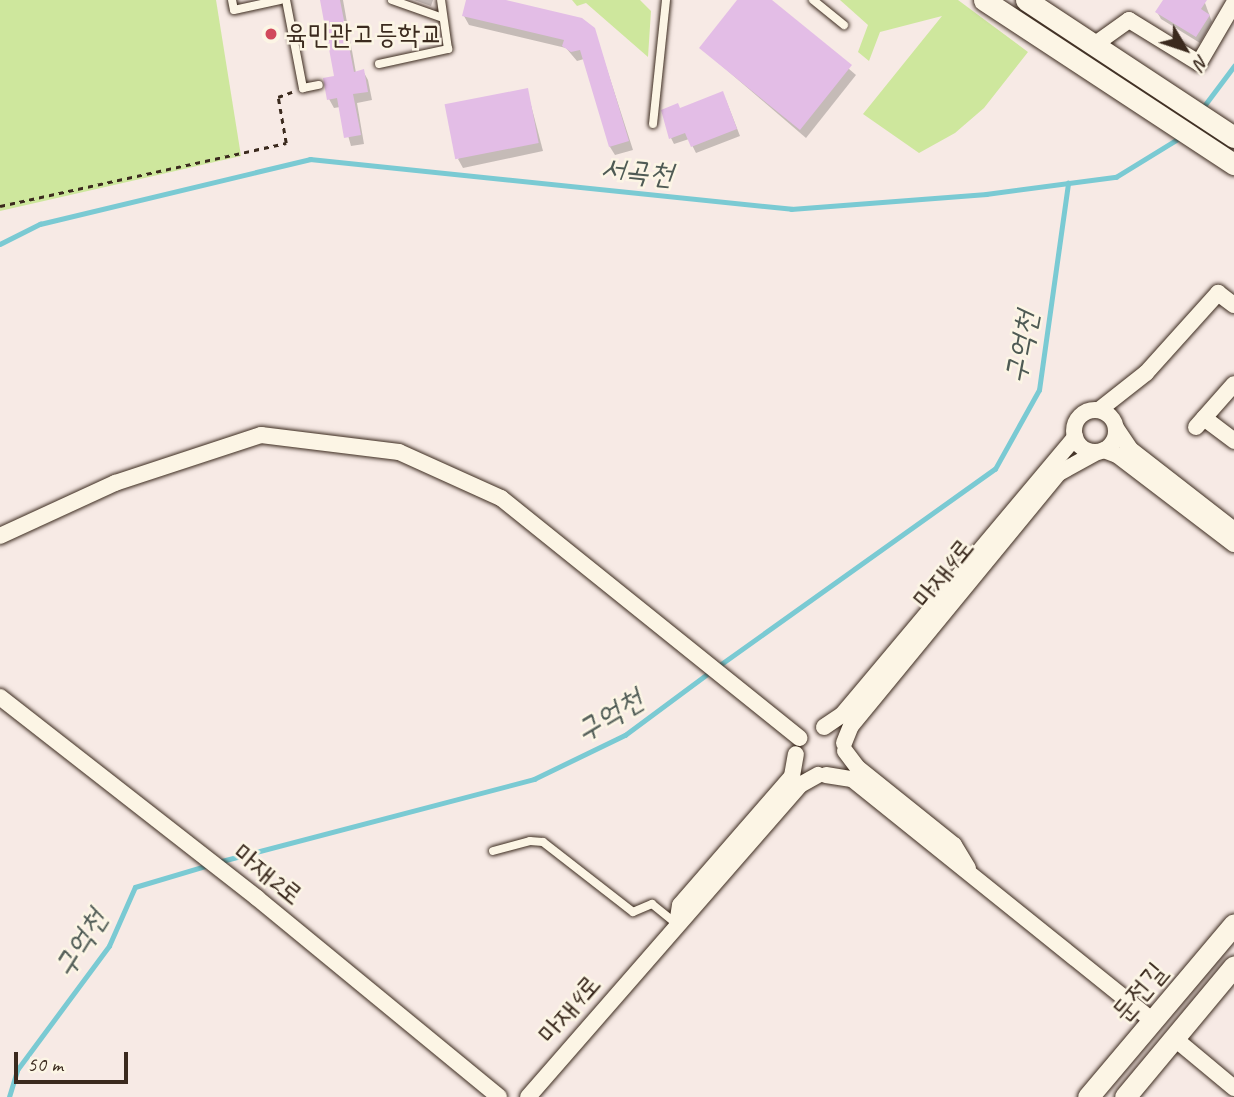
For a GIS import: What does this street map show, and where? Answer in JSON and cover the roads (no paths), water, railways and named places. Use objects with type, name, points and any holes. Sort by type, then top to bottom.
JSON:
[{"type":"street","points":[[984,0],[1234,164]]},
{"type":"street","points":[[1026,0],[1234,137]]},
{"type":"street","points":[[1094,45],[1129,20],[1199,63],[1234,3]]},
{"type":"street","points":[[1234,305],[1218,293],[1146,373],[1099,410],[1080,417],[1075,437],[1083,448],[1117,455],[1234,544]]},
{"type":"street","points":[[1100,451],[1114,441],[1115,425],[1146,373]]},
{"type":"street","points":[[1234,384],[1200,422],[1234,441]]},
{"type":"street","points":[[1099,410],[1115,425],[1130,449],[1234,530]]},
{"type":"street","points":[[0,536],[114,483],[261,435],[399,452],[501,498],[749,696],[798,746],[803,768],[822,775],[852,779],[939,853],[970,870],[1234,1088]]},
{"type":"street","name":"마재4로","points":[[824,727],[842,715],[1075,437]]},
{"type":"street","name":"마재4로","points":[[844,747],[851,726],[1059,473],[1100,451]]},
{"type":"street","name":"마재2로","points":[[0,697],[257,898],[499,1097]]},
{"type":"street","points":[[798,746],[812,728],[824,727],[835,731],[858,768],[954,845],[970,870]]},
{"type":"street","name":"마재4로","points":[[677,924],[680,905],[792,776],[798,746]]},
{"type":"street","points":[[822,775],[840,766],[844,747]]},
{"type":"street","name":"마재4로","points":[[528,1097],[677,924],[690,915],[800,785],[822,775]]},
{"type":"street","name":"둔전길","points":[[1088,1097],[1234,924]]},
{"type":"street","name":"둔전길","points":[[1125,1097],[1234,966]]},
{"type":"lane","points":[[232,0],[234,10],[280,0]]},
{"type":"lane","points":[[286,0],[303,88],[319,85]]},
{"type":"lane","points":[[392,0],[443,18]]},
{"type":"lane","points":[[379,64],[448,49],[441,0]]},
{"type":"lane","points":[[653,124],[666,0]]},
{"type":"lane","points":[[813,0],[844,25]]},
{"type":"lane","points":[[493,851],[530,841],[543,842],[633,912],[652,904],[677,924]]},
{"type":"waterway","name":"서곡천","points":[[1201,110],[1234,66]]},
{"type":"waterway","name":"서곡천","points":[[0,244],[40,224],[310,159],[791,209],[986,194],[1116,177],[1181,137]]},
{"type":"waterway","name":"구억천","points":[[717,667],[995,469],[1039,390],[1068,183]]},
{"type":"waterway","name":"구억천","points":[[218,862],[534,779],[625,735],[710,672]]},
{"type":"waterway","name":"구억천","points":[[9,1097],[17,1070],[109,946],[135,887],[209,865]]},
{"type":"place","name":"육민관고등학교","points":[[271,34]]}]
